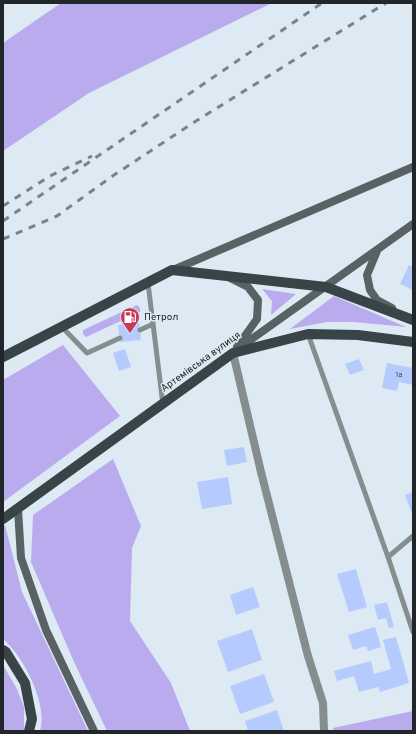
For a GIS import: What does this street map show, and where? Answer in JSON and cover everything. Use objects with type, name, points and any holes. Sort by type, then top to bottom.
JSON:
[{"type":"main road","points":[[3,357],[172,270],[413,167]]},
{"type":"main road","name":"Артемівська вулиця","points":[[3,519],[413,224]]},
{"type":"main road","points":[[378,250],[367,275],[370,290],[377,300],[410,319]]},
{"type":"main road","points":[[172,270],[326,287],[410,319]]},
{"type":"main road","points":[[227,277],[248,287],[258,300],[257,318],[233,353]]},
{"type":"main road","points":[[233,353],[308,334],[358,335],[413,342]]},
{"type":"main road","points":[[18,509],[21,558],[46,630],[94,731]]},
{"type":"main road","points":[[3,650],[6,652],[25,683],[32,720],[29,731]]},
{"type":"street","points":[[233,353],[261,472],[306,648],[323,703],[324,731]]},
{"type":"lane","points":[[148,283],[163,405]]},
{"type":"lane","points":[[140,330],[153,324]]},
{"type":"lane","points":[[61,326],[87,353],[120,338]]},
{"type":"lane","points":[[308,334],[388,557],[413,632]]},
{"type":"lane","points":[[388,557],[413,536]]},
{"type":"shaded area","points":[[61,3],[272,3],[89,93],[3,151],[3,43]]},
{"type":"shaded area","points":[[262,289],[296,294],[271,315],[272,301]]},
{"type":"shaded area","points":[[334,296],[406,327],[354,322],[327,322],[290,329]]},
{"type":"shaded area","points":[[137,305],[140,308],[140,312],[86,337],[83,334],[83,330]]},
{"type":"shaded area","points":[[63,345],[120,416],[3,502],[3,380]]},
{"type":"shaded area","points":[[113,459],[141,526],[132,548],[130,621],[171,683],[190,731],[107,731],[74,662],[31,562],[33,515]]},
{"type":"shaded area","points":[[5,525],[22,592],[88,731],[40,731],[42,720],[41,708],[32,682],[19,657],[3,639],[3,527]]},
{"type":"shaded area","points":[[3,665],[17,689],[24,707],[24,731],[3,731]]},
{"type":"shaded area","points":[[413,711],[413,731],[334,731],[333,728]]},
{"type":"building","points":[[409,265],[413,267],[413,290],[400,284]]},
{"type":"building","name":"Петрол","points":[[139,322],[141,340],[120,342],[118,325]]},
{"type":"building","points":[[125,349],[131,367],[119,371],[113,353]]},
{"type":"building","points":[[359,359],[364,370],[350,375],[345,364]]},
{"type":"building","points":[[387,363],[413,368],[413,385],[399,382],[397,391],[382,388]]},
{"type":"building","points":[[244,447],[247,462],[227,466],[224,450]]},
{"type":"building","points":[[228,477],[232,504],[202,509],[197,482]]},
{"type":"building","points":[[413,492],[413,516],[405,495]]},
{"type":"building","points":[[356,569],[367,607],[349,612],[337,574]]},
{"type":"building","points":[[253,587],[260,607],[236,615],[230,595]]},
{"type":"building","points":[[387,602],[394,627],[389,628],[386,618],[378,620],[374,605]]},
{"type":"building","points":[[375,627],[381,647],[368,651],[366,646],[353,650],[348,635]]},
{"type":"building","points":[[252,629],[262,660],[228,672],[217,641]]},
{"type":"building","points":[[396,637],[409,683],[380,692],[378,687],[359,692],[354,676],[337,681],[334,671],[371,661],[374,674],[391,669],[383,640]]},
{"type":"building","points":[[264,674],[274,702],[240,714],[230,686]]},
{"type":"building","points":[[277,710],[284,731],[248,731],[245,721]]},
{"type":"railway","points":[[3,221],[322,3]]},
{"type":"railway","points":[[3,239],[57,216],[114,175],[196,121],[386,3]]},
{"type":"railway","points":[[3,206],[50,176],[92,156]]},
{"type":"place","name":"Петрол","points":[[130,334]]}]
